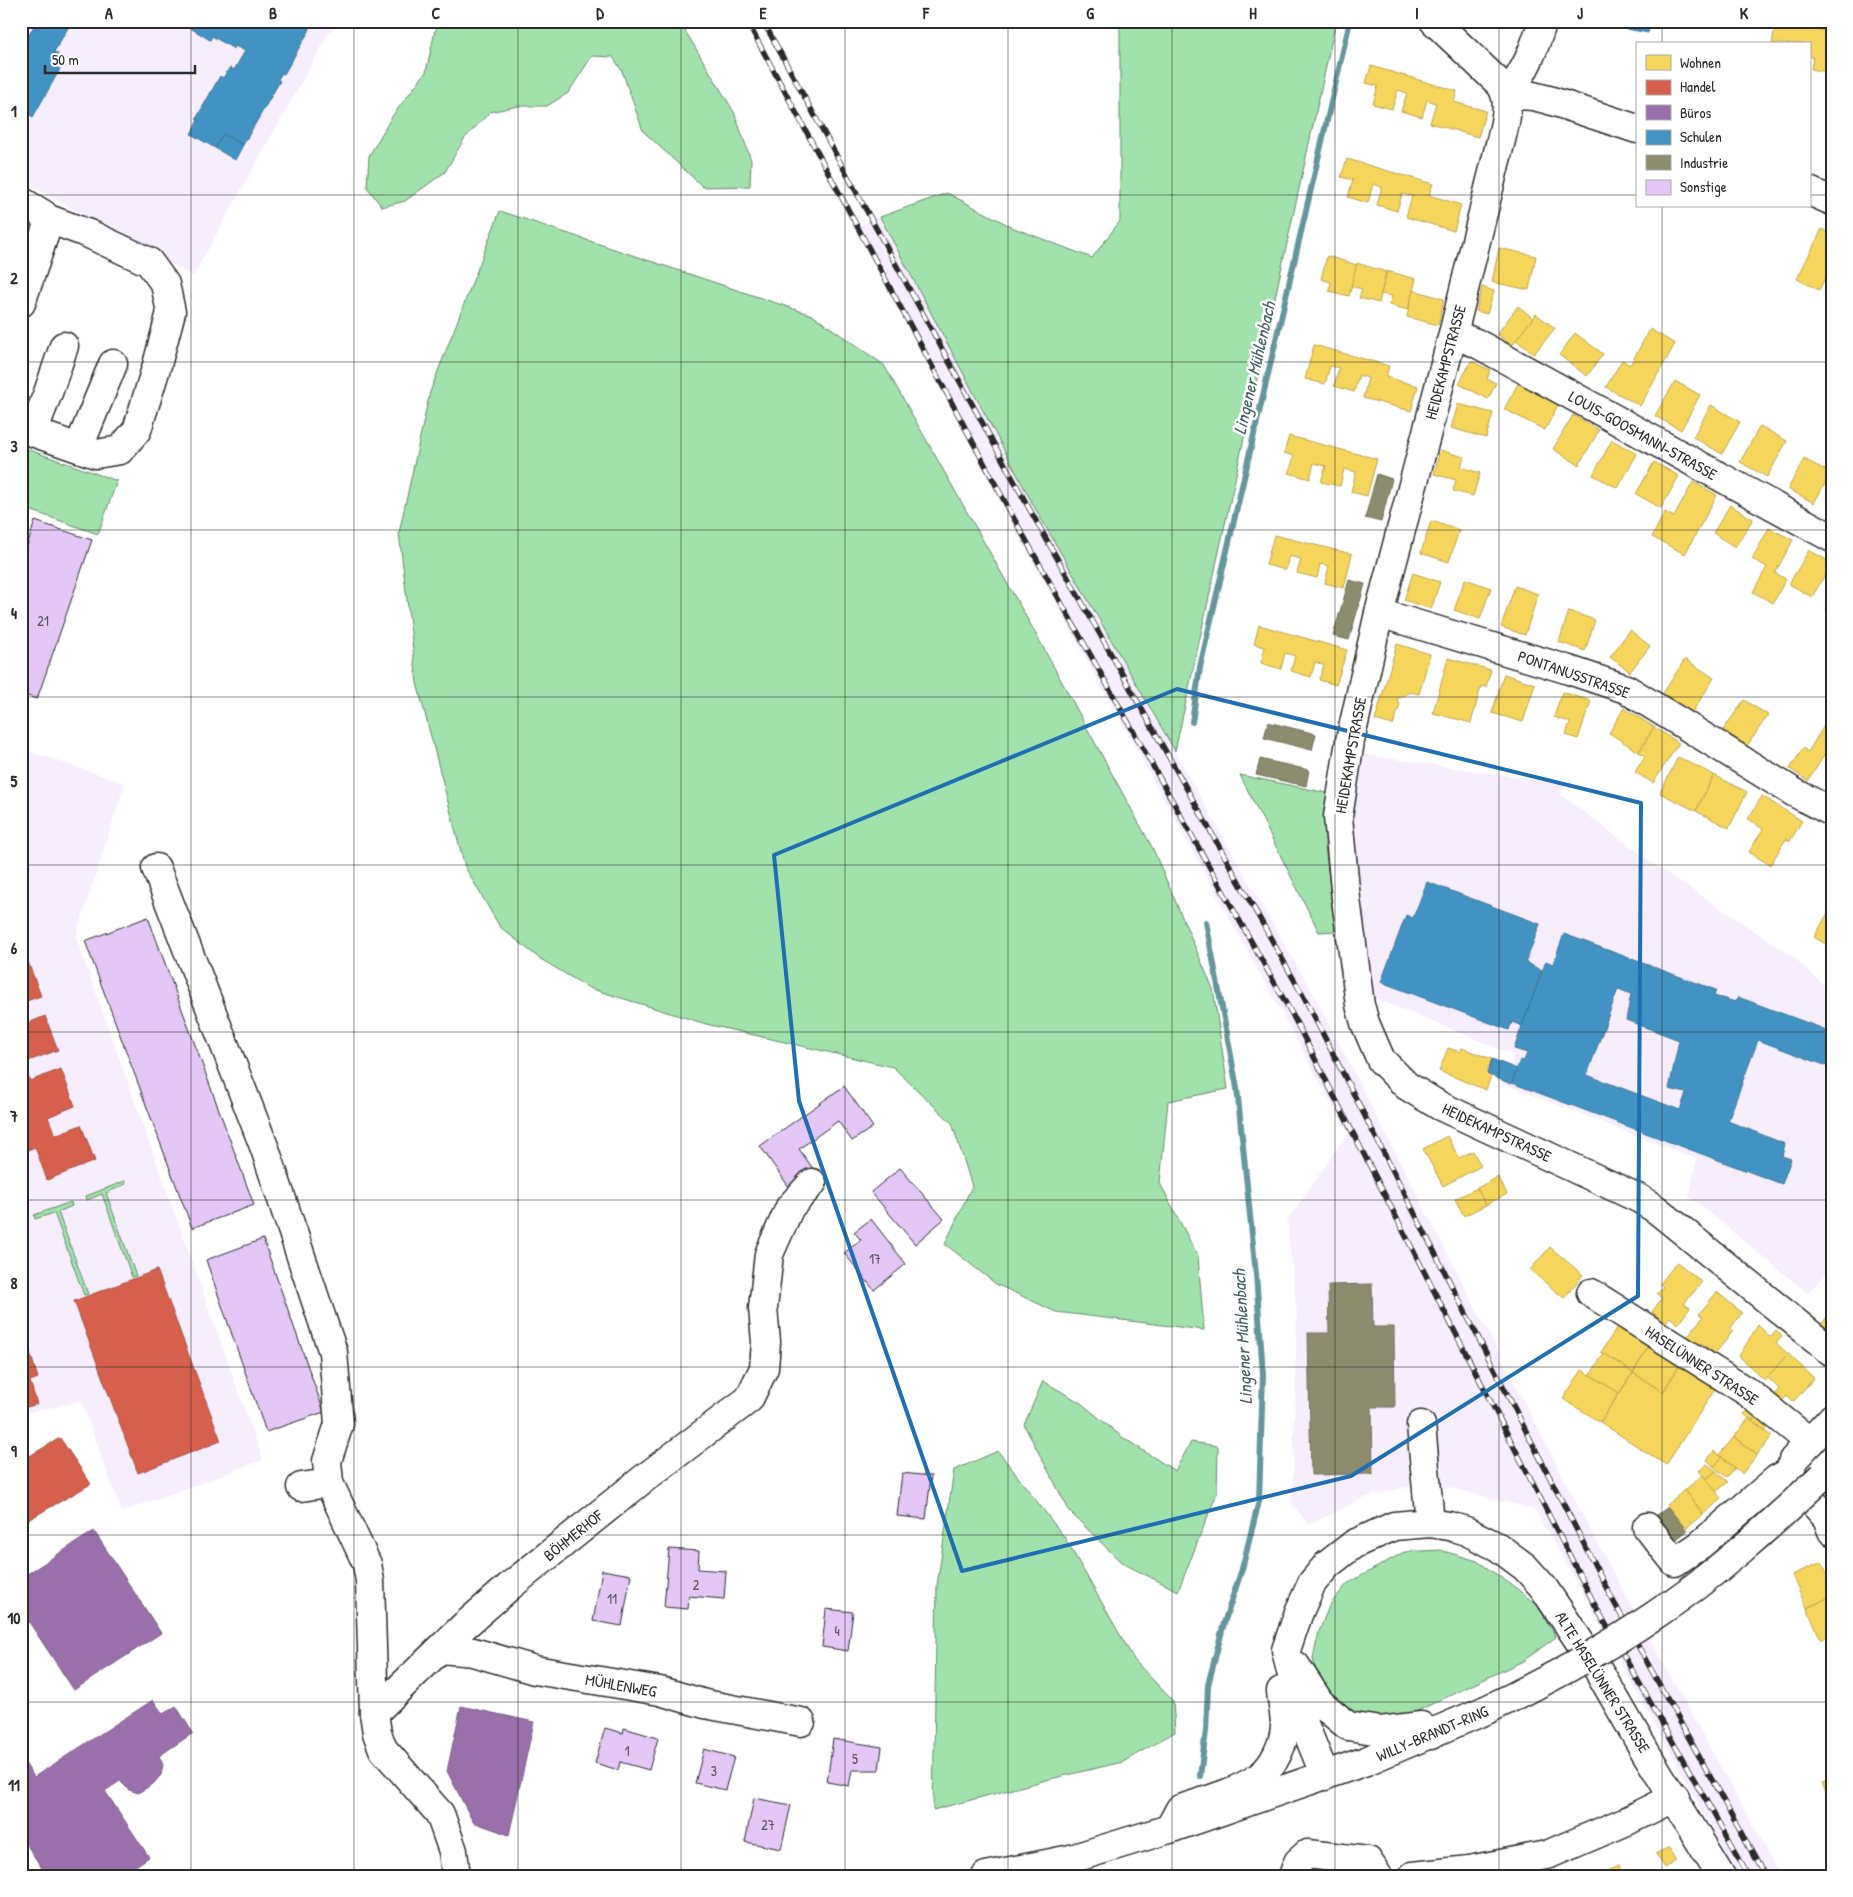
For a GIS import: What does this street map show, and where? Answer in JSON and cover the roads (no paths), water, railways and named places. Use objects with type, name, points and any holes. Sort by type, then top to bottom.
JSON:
[{"type":"street","points":[[1434,21],[1501,85],[1506,94]]},
{"type":"street","points":[[1506,94],[1517,82],[1532,56],[1543,21]]},
{"type":"street","points":[[1506,94],[1533,96],[1549,100],[1636,129]]},
{"type":"street","name":"HEIDEKAMPSTRASSE","points":[[1506,94],[1506,115],[1453,334],[1378,613],[1350,741],[1338,816],[1346,899],[1360,1005],[1365,1023],[1381,1060],[1407,1086],[1440,1106],[1640,1200],[1657,1210],[1832,1352]]},
{"type":"street","points":[[1810,191],[1832,201]]},
{"type":"street","points":[[21,201],[43,214],[46,218],[89,234],[149,262],[165,284],[170,312],[157,366],[137,430],[120,450],[96,454],[27,430],[49,390],[64,346]]},
{"type":"street","points":[[21,303],[47,227],[46,218]]},
{"type":"street","name":"LOUIS-GOOSMANN-STRASSE","points":[[1453,334],[1476,343],[1832,538]]},
{"type":"street","points":[[79,447],[113,364]]},
{"type":"street","name":"PONTANUSSTRASSE","points":[[1378,613],[1626,689],[1795,793],[1832,812]]},
{"type":"street","points":[[156,868],[265,1149],[333,1352],[339,1424],[327,1462],[330,1483],[367,1564],[370,1581],[374,1713],[377,1733],[383,1749],[440,1814],[453,1851],[456,1876]]},
{"type":"street","name":"BÖHMERHOF","points":[[374,1713],[464,1626],[510,1586],[642,1480],[749,1399],[764,1368],[766,1342],[763,1308],[769,1254],[790,1207],[812,1183]]},
{"type":"street","name":"HASELÜNNER STRASSE","points":[[1590,1293],[1749,1393],[1810,1442]]},
{"type":"street","points":[[1827,1517],[1793,1480],[1790,1472],[1793,1460],[1832,1418]]},
{"type":"street","points":[[1420,1425],[1430,1523]]},
{"type":"street","name":"WILLY-BRANDT-RING","points":[[986,1876],[1071,1859],[1169,1829],[1325,1776],[1431,1735],[1518,1695],[1585,1658],[1652,1617],[1754,1540],[1828,1470]]},
{"type":"street","points":[[1647,1527],[1675,1562],[1700,1545],[1767,1487],[1790,1472]]},
{"type":"street","points":[[301,1487],[330,1483]]},
{"type":"street","name":"ALTE HASELÜNNER STRASSE","points":[[1169,1829],[1180,1809],[1207,1800],[1260,1776],[1274,1760],[1283,1741],[1285,1725],[1279,1677],[1279,1659],[1286,1650],[1299,1612],[1312,1583],[1327,1564],[1354,1544],[1394,1526],[1430,1523],[1466,1531],[1498,1546],[1525,1567],[1543,1587],[1596,1666],[1721,1876]]},
{"type":"street","name":"MÜHLENWEG","points":[[442,1649],[472,1652],[535,1670],[660,1691],[705,1704],[801,1722]]},
{"type":"street","points":[[1286,1650],[1320,1703],[1348,1726],[1380,1732],[1421,1726],[1431,1735]]},
{"type":"street","points":[[1286,1650],[1302,1719],[1325,1776]]},
{"type":"street","points":[[1413,1876],[1468,1870],[1549,1865],[1629,1820],[1675,1797]]},
{"type":"street","points":[[1293,1876],[1298,1862],[1307,1854],[1368,1861],[1378,1876]]},
{"type":"waterway","name":"Lingener Mühlenbach","points":[[1192,722],[1200,667],[1350,21]]},
{"type":"waterway","name":"Lingener Mühlenbach","points":[[1200,1776],[1206,1731],[1208,1685],[1224,1623],[1242,1569],[1259,1501],[1263,1374],[1256,1274],[1237,1088],[1206,922]]},
{"type":"railway","points":[[747,21],[1012,515],[1292,1014],[1595,1605],[1749,1876]]},
{"type":"railway","points":[[763,21],[1030,510],[1306,1001],[1610,1595],[1765,1876]]}]
